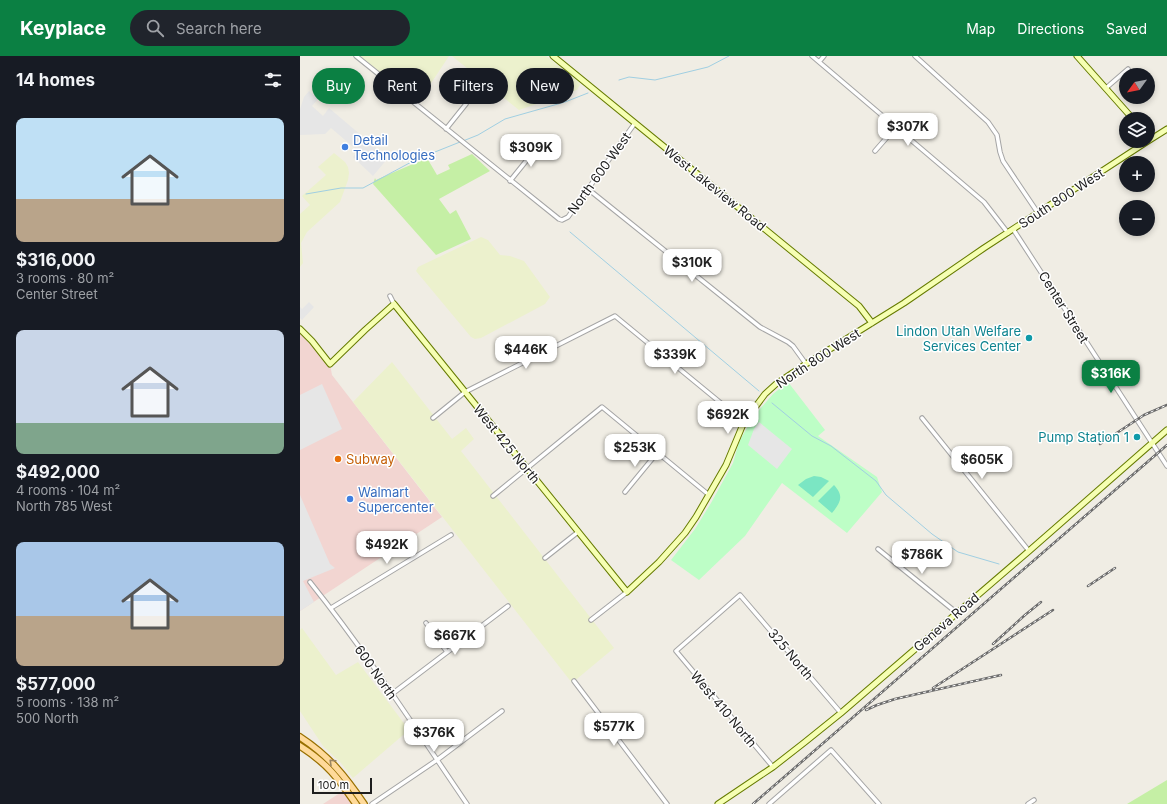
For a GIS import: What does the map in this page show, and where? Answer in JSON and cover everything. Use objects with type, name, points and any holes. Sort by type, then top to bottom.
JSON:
[{"type":"main road","points":[[300,737],[335,765],[346,777],[364,804]]},
{"type":"main road","points":[[300,746],[315,756],[331,771],[356,804]]},
{"type":"street","points":[[356,56],[510,181],[539,145]]},
{"type":"street","name":"West Lakeview Road","points":[[554,56],[859,306],[872,323]]},
{"type":"street","points":[[812,56],[984,202],[1008,234]]},
{"type":"street","points":[[819,62],[824,56]]},
{"type":"street","points":[[915,56],[988,122],[997,135],[1003,161],[1038,213]]},
{"type":"street","points":[[1077,56],[1127,112]]},
{"type":"street","points":[[1106,88],[1119,77]]},
{"type":"street","points":[[446,129],[466,104]]},
{"type":"street","name":"North 600 West","points":[[510,181],[559,219],[561,220],[568,217],[635,123]]},
{"type":"street","points":[[875,151],[896,127]]},
{"type":"street","name":"South 800 West","points":[[1155,136],[1167,129]]},
{"type":"street","name":"South 800 West","points":[[1014,229],[1137,148]]},
{"type":"street","points":[[588,189],[760,327],[793,346],[806,364]]},
{"type":"street","name":"North 800 West","points":[[591,620],[627,592],[648,573],[672,548],[696,517],[726,465],[744,422],[765,394],[776,384],[806,364],[872,323],[1014,229]]},
{"type":"street","name":"Center Street","points":[[1014,229],[1167,466]]},
{"type":"street","name":"West 425 North","points":[[390,296],[394,304],[627,592]]},
{"type":"street","points":[[300,329],[312,341],[330,364],[394,304]]},
{"type":"street","points":[[433,418],[465,392],[615,316],[744,422]]},
{"type":"street","points":[[492,496],[602,407],[709,495]]},
{"type":"street","points":[[922,418],[1029,551]]},
{"type":"street","name":"Geneva Road","points":[[718,804],[773,767],[841,713],[1167,430]]},
{"type":"street","points":[[625,492],[657,453]]},
{"type":"street","points":[[545,558],[578,532]]},
{"type":"street","points":[[331,608],[451,535]]},
{"type":"street","points":[[878,549],[956,613]]},
{"type":"street","name":"600 North","points":[[310,582],[331,608],[392,694],[467,804]]},
{"type":"street","name":"325 North","points":[[676,651],[740,595],[841,713]]},
{"type":"street","points":[[392,694],[508,606]]},
{"type":"street","points":[[426,623],[447,652]]},
{"type":"street","name":"West 410 North","points":[[676,651],[773,767]]},
{"type":"street","points":[[574,681],[667,804]]},
{"type":"street","points":[[372,804],[437,760],[502,711]]},
{"type":"street","points":[[769,804],[831,750],[879,804]]},
{"type":"street","points":[[1028,804],[1034,800]]},
{"type":"shaded area","points":[[309,91],[312,94],[312,104],[314,104],[312,106],[323,116],[329,108],[388,158],[373,176],[353,157],[358,151],[331,128],[325,134],[300,135],[300,109],[304,97]]},
{"type":"shaded area","points":[[309,302],[314,307],[302,320],[300,318],[300,307],[302,309]]},
{"type":"shaded area","points":[[300,329],[330,364],[332,375],[442,517],[300,611]]},
{"type":"shaded area","points":[[322,384],[342,429],[300,450],[300,395]]},
{"type":"shaded area","points":[[759,422],[792,449],[777,469],[748,445],[754,429]]},
{"type":"shaded area","points":[[300,495],[330,564],[335,568],[303,581],[314,602],[300,611]]},
{"type":"shaded area","points":[[343,791],[352,804],[323,804]]},
{"type":"green space","points":[[360,56],[449,56],[441,68],[439,68],[439,71],[431,83],[431,68],[375,68]]},
{"type":"green space","points":[[452,56],[546,56],[561,68],[516,68],[516,104],[536,104],[519,110],[508,101],[508,68],[467,68]]},
{"type":"green space","points":[[574,78],[579,82],[580,85],[577,90],[574,91]]},
{"type":"green space","points":[[334,153],[345,162],[348,167],[348,180],[340,202],[307,232],[301,243],[303,263],[300,267],[300,214],[310,205],[302,196],[326,175],[318,167]]},
{"type":"green space","points":[[472,154],[490,171],[439,199],[450,214],[456,210],[471,239],[436,255],[373,184],[375,178],[376,180],[427,158],[437,175],[450,169],[448,165]]},
{"type":"green space","points":[[481,237],[488,240],[500,255],[510,256],[524,261],[550,297],[545,304],[481,338],[475,339],[471,337],[416,271],[418,267]]},
{"type":"green space","points":[[392,362],[452,439],[466,428],[474,439],[461,451],[614,648],[572,683],[353,402]]},
{"type":"green space","points":[[788,382],[825,430],[818,436],[877,477],[882,492],[847,533],[782,483],[745,536],[699,580],[671,560],[695,529],[711,503],[733,463],[739,442],[753,417],[773,394]]},
{"type":"green space","points":[[814,476],[821,477],[829,481],[813,497],[798,485],[806,479]]},
{"type":"green space","points":[[834,485],[839,492],[840,499],[838,506],[832,513],[818,501]]},
{"type":"green space","points":[[302,628],[336,675],[358,662],[409,730],[353,778],[341,763],[323,746],[300,711],[300,630]]},
{"type":"green space","points":[[1167,780],[1167,804],[1127,804]]},
{"type":"waterway","points":[[619,80],[629,77],[655,80],[708,67],[729,56]]},
{"type":"waterway","points":[[463,141],[478,135],[505,119],[565,102],[588,93]]},
{"type":"waterway","points":[[306,194],[341,188],[363,188],[415,160],[460,142]]},
{"type":"waterway","points":[[570,232],[759,391]]},
{"type":"waterway","points":[[772,403],[812,436],[831,446],[876,481],[886,495],[932,534],[958,552],[999,564]]},
{"type":"railway","points":[[1100,444],[1144,415],[1167,405]]},
{"type":"railway","points":[[753,804],[1167,445]]},
{"type":"railway","points":[[1088,586],[1115,568]]},
{"type":"railway","points":[[993,644],[1041,602]]},
{"type":"railway","points":[[933,688],[1053,610]]},
{"type":"railway","points":[[866,710],[895,699],[1001,675]]},
{"type":"place","name":"Detail Technologies","points":[[345,147]]},
{"type":"place","name":"Lindon Utah Welfare Services Center","points":[[1029,338]]},
{"type":"place","name":"Pump Station 1","points":[[1137,437]]},
{"type":"place","name":"Subway","points":[[338,459]]},
{"type":"place","name":"Walmart Supercenter","points":[[350,499]]}]
